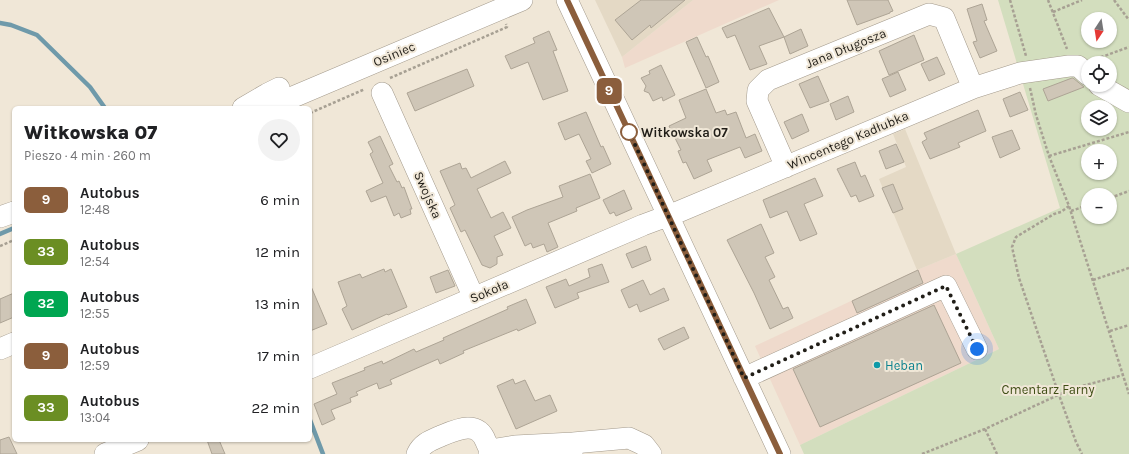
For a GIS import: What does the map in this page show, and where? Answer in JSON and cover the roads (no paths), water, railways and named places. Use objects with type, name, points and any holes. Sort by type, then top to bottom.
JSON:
[{"type":"street","name":"Osiniec","points":[[246,106],[267,94],[484,0]]},
{"type":"street","name":"Osiniec","points":[[272,106],[522,0]]},
{"type":"street","points":[[567,0],[780,454]]},
{"type":"street","name":"Jana Długosza","points":[[786,167],[757,101],[758,90],[768,80],[929,14],[944,18],[973,88]]},
{"type":"street","name":"Wincentego Kadłubka","points":[[669,216],[973,88],[1028,72],[1069,66],[1080,69]]},
{"type":"street","points":[[1112,92],[1129,102]]},
{"type":"street","name":"Swojska","points":[[382,93],[474,298]]},
{"type":"street","points":[[0,217],[12,213]]},
{"type":"street","name":"Sokoła","points":[[312,367],[647,223],[669,216]]},
{"type":"street","points":[[744,378],[946,286],[977,349]]},
{"type":"street","points":[[0,349],[12,344]]},
{"type":"street","points":[[418,454],[420,448],[428,442],[459,429],[467,428],[478,430],[484,437],[490,452],[515,446],[573,448],[629,438],[644,445],[651,454]]},
{"type":"street","points":[[105,454],[133,442]]},
{"type":"waterway","points":[[0,23],[11,25],[37,35],[90,87],[104,106]]},
{"type":"waterway","points":[[0,234],[12,229]]},
{"type":"waterway","points":[[312,425],[323,454]]},
{"type":"place","name":"Witkowska 07","points":[[629,132]]},
{"type":"place","name":"Heban","points":[[877,365]]},
{"type":"park label","name":"Cmentarz Farny","points":[[1048,389]]}]
